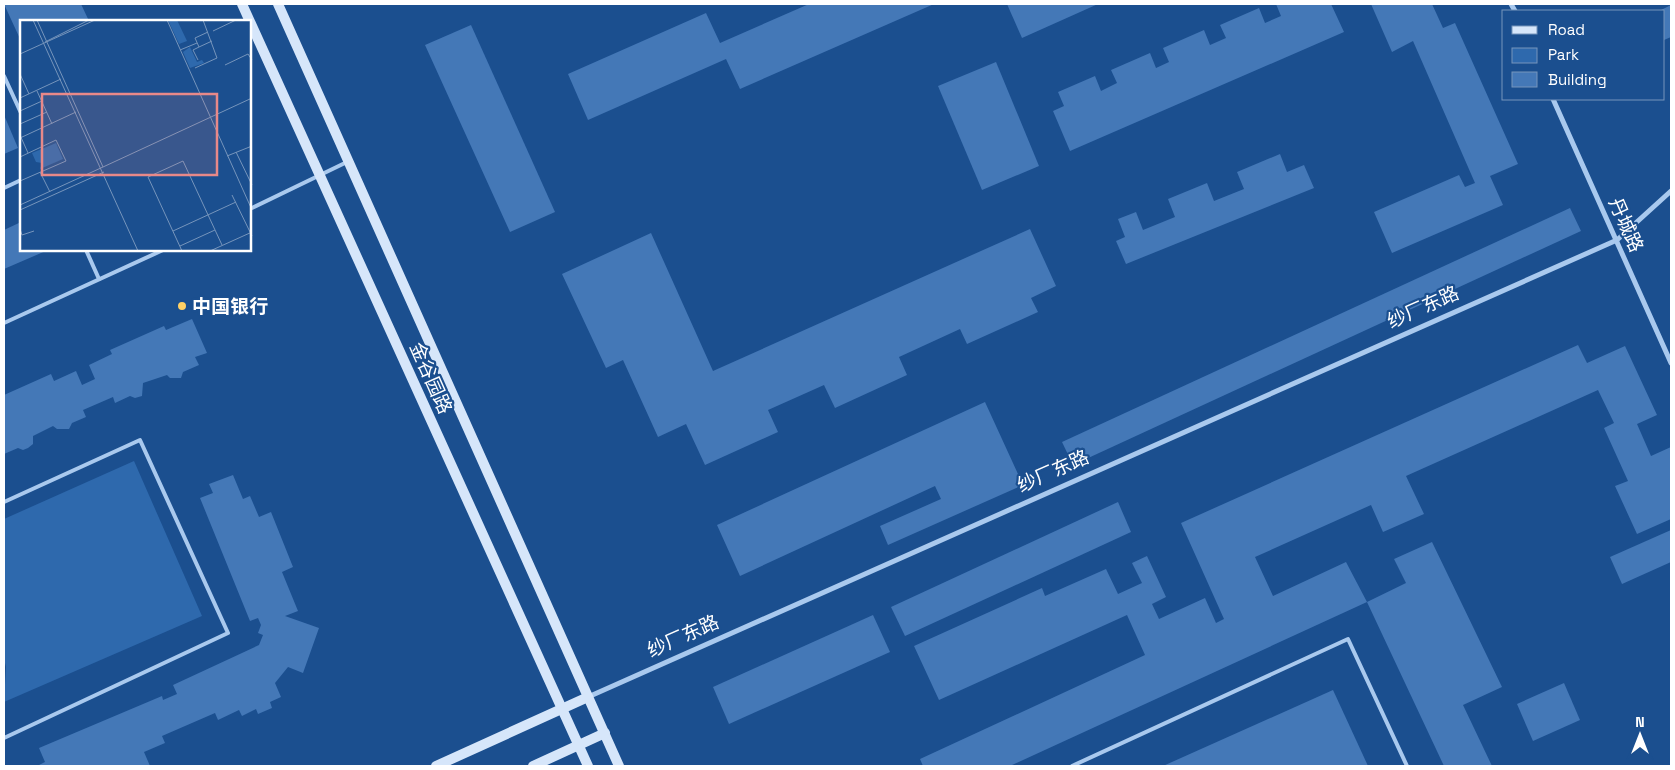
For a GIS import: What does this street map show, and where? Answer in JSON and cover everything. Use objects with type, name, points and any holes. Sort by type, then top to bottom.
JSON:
[{"type":"main road","name":"金谷园路","points":[[242,4],[249,20]]},
{"type":"main road","name":"金谷园路","points":[[278,4],[619,766]]},
{"type":"main road","name":"金谷园路","points":[[251,24],[588,766]]},
{"type":"main road","name":"纱厂东路","points":[[436,766],[588,697]]},
{"type":"main road","points":[[533,766],[605,734]]},
{"type":"street","name":"丹城路","points":[[1554,100],[1671,363]]},
{"type":"street","name":"纱厂东路","points":[[588,697],[1616,240],[1671,190]]},
{"type":"lane","points":[[4,76],[20,111]]},
{"type":"lane","points":[[251,209],[349,161]]},
{"type":"lane","points":[[4,188],[20,180]]},
{"type":"lane","points":[[86,251],[100,279]]},
{"type":"lane","points":[[4,323],[160,251]]},
{"type":"lane","points":[[4,502],[140,440],[228,632],[4,738]]},
{"type":"lane","points":[[1072,766],[1348,639],[1407,766]]},
{"type":"green space","points":[[134,461],[202,616],[4,702],[6,667],[4,659],[4,519]]},
{"type":"building","points":[[4,4],[81,4],[89,20],[20,20],[20,39]]},
{"type":"building","points":[[809,4],[934,4],[740,89],[726,59],[588,120],[568,74],[706,13],[720,43]]},
{"type":"building","points":[[1007,4],[1098,4],[1022,38]]},
{"type":"building","points":[[1276,4],[1331,4],[1344,32],[1070,151],[1053,111],[1064,106],[1058,92],[1095,76],[1101,91],[1117,83],[1111,70],[1150,53],[1156,68],[1169,62],[1163,48],[1204,30],[1210,45],[1226,38],[1220,25],[1259,8],[1265,23],[1281,16]]},
{"type":"building","points":[[1371,4],[1432,4],[1443,28],[1455,23],[1518,164],[1490,176],[1503,205],[1392,253],[1374,212],[1459,175],[1465,187],[1475,183],[1413,41],[1392,52]]},
{"type":"building","points":[[1671,5],[1671,37],[1665,40],[1665,10],[1661,10]]},
{"type":"building","points":[[471,25],[555,212],[510,232],[425,45]]},
{"type":"building","points":[[996,62],[1039,166],[982,190],[938,86]]},
{"type":"building","points":[[4,115],[18,148],[4,154]]},
{"type":"building","points":[[1280,154],[1287,172],[1304,165],[1314,188],[1126,264],[1116,241],[1125,237],[1118,219],[1136,212],[1143,230],[1175,217],[1168,199],[1207,183],[1214,201],[1244,189],[1237,172]]},
{"type":"building","points":[[1570,208],[1581,231],[1073,465],[1062,442]]},
{"type":"building","points":[[20,222],[20,251],[46,251],[4,269],[4,230]]},
{"type":"building","points":[[1030,229],[1056,286],[1031,298],[1038,312],[967,344],[960,329],[899,357],[907,375],[835,408],[824,385],[768,410],[778,432],[705,465],[686,424],[658,437],[623,360],[606,368],[562,274],[651,233],[713,371]]},
{"type":"building","points":[[192,319],[207,353],[195,357],[199,365],[183,372],[181,378],[170,378],[167,375],[143,383],[142,396],[135,398],[130,396],[115,403],[113,397],[83,410],[86,417],[72,423],[69,429],[57,429],[53,426],[33,436],[33,444],[28,448],[23,450],[18,448],[4,454],[4,395],[51,374],[54,381],[76,371],[82,385],[95,379],[89,365],[112,354],[110,350],[164,326],[166,330]]},
{"type":"building","points":[[1578,345],[1587,363],[1625,346],[1657,415],[1637,424],[1651,456],[1671,447],[1671,519],[1637,534],[1615,486],[1628,481],[1604,428],[1614,423],[1598,390],[1406,476],[1424,514],[1383,532],[1371,505],[1255,557],[1273,596],[1346,562],[1367,602],[1010,766],[923,766],[920,759],[1145,655],[1127,615],[939,700],[914,646],[1042,588],[1045,596],[1106,569],[1118,594],[1142,583],[1132,563],[1147,556],[1166,597],[1152,604],[1159,619],[1205,598],[1216,623],[1224,619],[1181,523]]},
{"type":"building","points":[[985,402],[1023,485],[888,545],[880,526],[941,499],[935,486],[740,576],[717,525]]},
{"type":"building","points":[[233,475],[243,499],[250,496],[259,517],[271,512],[293,567],[282,572],[298,611],[285,616],[319,628],[303,673],[288,667],[275,683],[281,697],[270,702],[272,708],[258,714],[256,709],[242,716],[239,710],[218,720],[215,713],[162,736],[165,743],[144,752],[150,766],[39,766],[45,762],[39,748],[162,696],[163,700],[177,694],[173,685],[259,645],[263,635],[258,633],[261,625],[258,618],[250,621],[200,498],[213,493],[209,484]]},
{"type":"building","points":[[1118,502],[1131,532],[905,636],[891,607]]},
{"type":"building","points":[[1671,530],[1671,562],[1622,584],[1610,557]]},
{"type":"building","points":[[1432,542],[1502,687],[1463,705],[1492,766],[1444,766],[1367,602],[1406,583],[1394,559]]},
{"type":"building","points":[[873,615],[890,652],[729,724],[713,687]]},
{"type":"building","points":[[1564,683],[1580,720],[1533,741],[1517,704]]},
{"type":"building","points":[[1333,690],[1368,766],[1163,766]]},
{"type":"place","name":"中国银行","points":[[182,306]]}]
